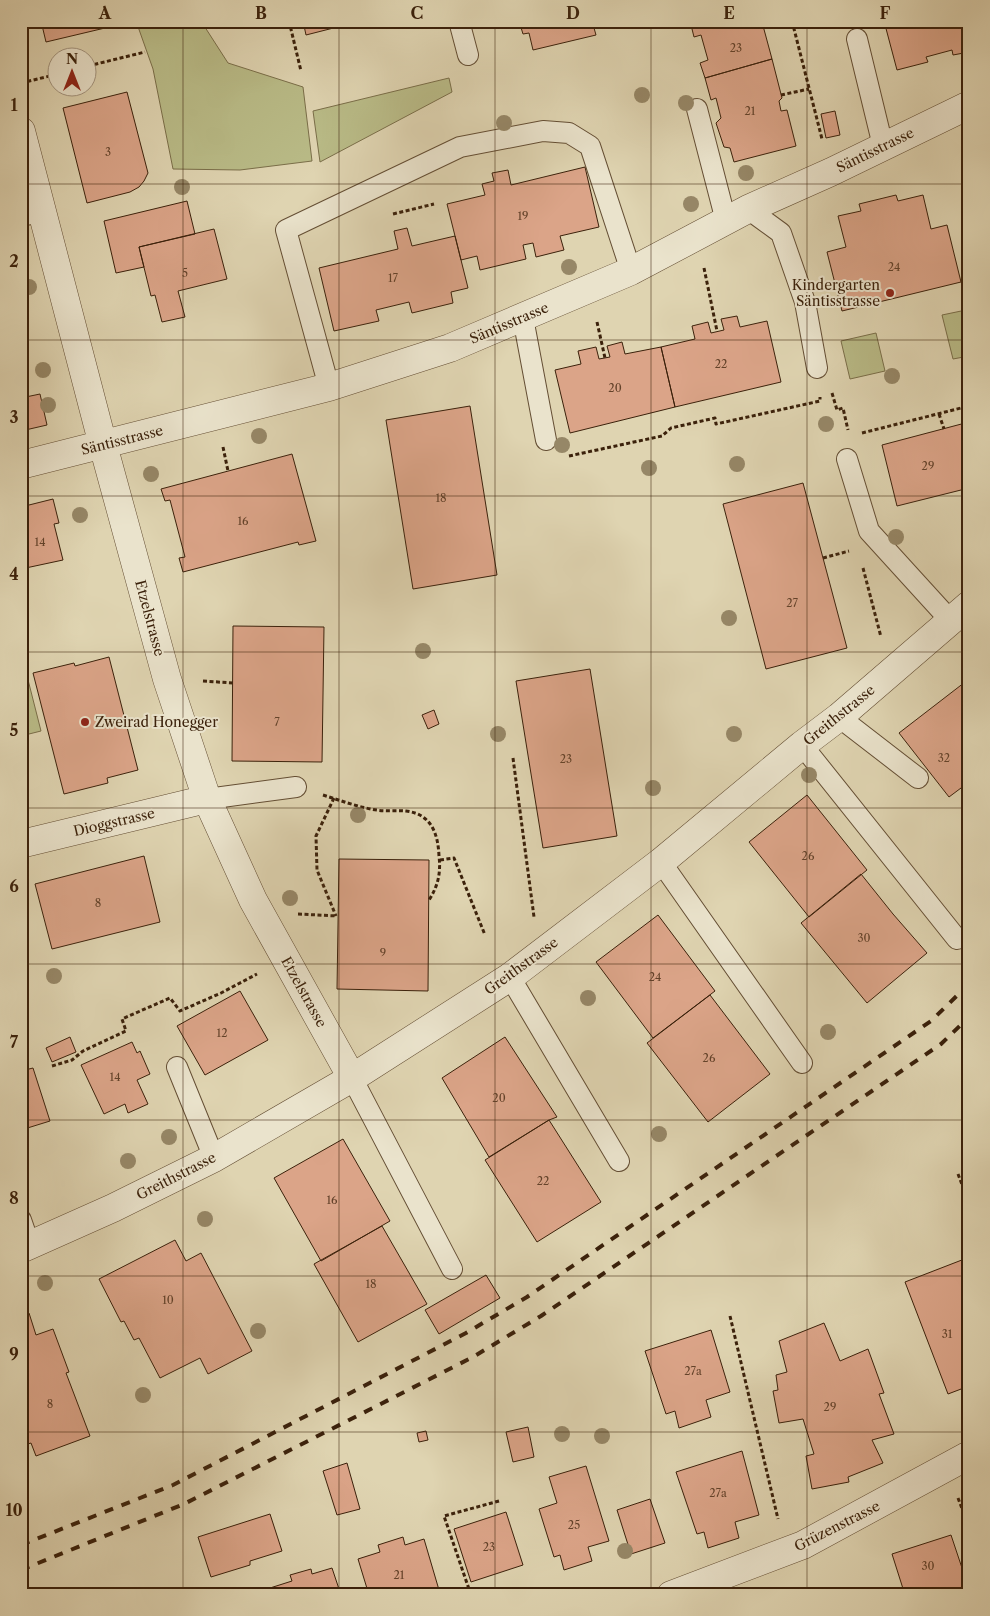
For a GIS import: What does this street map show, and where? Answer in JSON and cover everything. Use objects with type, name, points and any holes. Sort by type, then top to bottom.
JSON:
[{"type":"street","name":"Säntisstrasse","points":[[21,465],[329,387],[450,348],[631,271],[737,215],[969,105]]},
{"type":"street","name":"Etzelstrasse","points":[[21,131],[31,214],[103,445],[167,679],[208,799],[253,900],[352,1078]]},
{"type":"street","name":"Greithstrasse","points":[[26,1247],[113,1208],[214,1158],[352,1078],[510,977],[661,862],[802,745],[839,717],[959,612]]},
{"type":"street","name":"Dioggstrasse","points":[[21,844],[208,799]]},
{"type":"street","name":"Grüzenstrasse","points":[[671,1595],[803,1545],[969,1455]]},
{"type":"lane","points":[[459,21],[468,55]]},
{"type":"lane","points":[[857,38],[883,146]]},
{"type":"lane","points":[[697,109],[737,215],[781,233],[805,302],[818,372]]},
{"type":"lane","points":[[329,387],[286,230],[460,148],[543,131],[569,133],[590,146],[631,271]]},
{"type":"lane","points":[[523,318],[546,440]]},
{"type":"lane","points":[[847,459],[869,531],[959,612]]},
{"type":"lane","points":[[839,717],[918,778]]},
{"type":"lane","points":[[802,745],[957,939]]},
{"type":"lane","points":[[208,799],[296,787]]},
{"type":"lane","points":[[661,862],[802,1063]]},
{"type":"lane","points":[[510,977],[619,1161]]},
{"type":"lane","points":[[177,1067],[214,1158]]},
{"type":"lane","points":[[352,1078],[452,1269]]},
{"type":"lane","points":[[21,1220],[26,1247]]},
{"type":"path","points":[[289,21],[301,71]]},
{"type":"path","points":[[792,21],[823,141]]},
{"type":"path","points":[[98,64],[145,52]]},
{"type":"path","points":[[21,84],[48,77]]},
{"type":"path","points":[[782,95],[809,89]]},
{"type":"path","points":[[704,267],[717,332]]},
{"type":"path","points":[[595,317],[605,358]]},
{"type":"path","points":[[569,456],[662,436],[671,428],[715,418],[716,424],[820,401],[818,372],[828,375],[837,410],[843,408],[850,436]]},
{"type":"path","points":[[847,459],[841,439],[969,406]]},
{"type":"path","points":[[939,414],[944,429]]},
{"type":"path","points":[[823,558],[857,549]]},
{"type":"path","points":[[862,568],[890,672]]},
{"type":"path","points":[[514,758],[539,955]]},
{"type":"path","points":[[296,787],[373,810],[408,812],[426,818],[433,828],[438,842],[440,860],[436,889],[429,900]]},
{"type":"path","points":[[334,798],[316,836],[317,870],[336,916]]},
{"type":"path","points":[[440,860],[454,858],[485,935]]},
{"type":"path","points":[[52,1066],[72,1060],[83,1051],[126,1031],[122,1018],[170,998],[180,1011],[221,993],[259,973]]},
{"type":"path","points":[[958,1174],[969,1203]]},
{"type":"path","points":[[730,1316],[786,1551]]},
{"type":"path","points":[[471,1595],[444,1516],[499,1501]]},
{"type":"path","points":[[962,1570],[969,1568]]},
{"type":"green space","points":[[136,21],[201,21],[228,63],[303,87],[312,161],[240,170],[173,169],[153,69]]},
{"type":"green space","points":[[449,78],[452,92],[320,162],[313,111]]},
{"type":"green space","points":[[966,310],[969,321],[969,356],[953,359],[942,315]]},
{"type":"green space","points":[[876,333],[885,371],[850,379],[841,341]]},
{"type":"green space","points":[[21,664],[24,664],[41,731],[21,736]]},
{"type":"building","points":[[41,21],[104,21],[105,28],[46,42]]},
{"type":"building","points":[[303,21],[361,21],[306,35]]},
{"type":"building","points":[[519,21],[592,21],[596,35],[533,50],[529,33],[523,34]]},
{"type":"building","points":[[690,21],[762,22],[772,59],[705,78],[700,63],[708,60],[701,35],[694,37]]},
{"type":"building","points":[[884,21],[969,21],[969,52],[953,55],[952,50],[926,57],[928,62],[897,70]]},
{"type":"building","points":[[772,59],[782,98],[779,101],[781,111],[787,110],[796,146],[734,162],[730,148],[724,147],[716,123],[721,118],[716,98],[711,100],[705,78]]},
{"type":"building","points":[[127,92],[148,173],[139,187],[130,192],[87,203],[63,108]]},
{"type":"building","points":[[835,111],[840,135],[826,138],[821,114]]},
{"type":"building","points":[[585,167],[599,227],[560,236],[564,250],[536,257],[533,243],[523,245],[526,259],[480,270],[477,256],[461,260],[447,204],[485,195],[482,184],[494,181],[492,173],[508,170],[511,185]]},
{"type":"building","points":[[896,195],[898,201],[923,195],[931,229],[947,225],[961,282],[842,311],[827,252],[846,247],[838,216],[861,211],[859,204]]},
{"type":"building","points":[[187,201],[195,234],[139,247],[144,267],[116,273],[104,221]]},
{"type":"building","points":[[407,228],[412,246],[455,236],[468,288],[451,292],[453,303],[412,313],[409,302],[376,310],[379,321],[334,331],[319,268],[398,249],[394,231]]},
{"type":"building","points":[[214,229],[227,279],[178,291],[185,317],[162,322],[155,295],[151,296],[139,247]]},
{"type":"building","points":[[737,316],[740,327],[767,321],[781,382],[675,407],[661,347],[695,339],[692,326],[708,322],[711,333],[724,330],[721,319]]},
{"type":"building","points":[[622,342],[625,354],[661,347],[675,407],[570,433],[555,370],[581,364],[578,351],[596,347],[599,359],[610,357],[607,346]]},
{"type":"building","points":[[40,394],[47,425],[21,431],[21,398]]},
{"type":"building","points":[[470,406],[497,575],[413,589],[386,420]]},
{"type":"building","points":[[969,422],[969,488],[897,506],[882,445]]},
{"type":"building","points":[[292,454],[316,541],[299,545],[298,542],[183,572],[179,558],[185,557],[170,500],[165,501],[161,489]]},
{"type":"building","points":[[803,483],[847,648],[766,669],[723,504]]},
{"type":"building","points":[[53,499],[59,523],[54,524],[63,560],[21,569],[21,507]]},
{"type":"building","points":[[233,626],[324,627],[322,762],[232,761]]},
{"type":"building","name":"Zweirad Honegger","points":[[109,657],[138,770],[107,778],[108,783],[64,794],[33,673],[74,663],[75,666]]},
{"type":"building","points":[[590,669],[617,836],[543,848],[516,681]]},
{"type":"building","points":[[969,679],[969,782],[949,797],[899,733]]},
{"type":"building","points":[[434,710],[439,724],[428,729],[422,715]]},
{"type":"building","points":[[807,795],[867,870],[809,917],[749,842]]},
{"type":"building","points":[[144,856],[160,922],[52,949],[35,884]]},
{"type":"building","points":[[339,859],[429,860],[428,991],[337,989]]},
{"type":"building","points":[[861,874],[927,953],[867,1003],[801,923]]},
{"type":"building","points":[[658,915],[715,991],[653,1038],[596,962]]},
{"type":"building","points":[[240,991],[268,1040],[205,1075],[177,1026]]},
{"type":"building","points":[[710,995],[770,1074],[708,1122],[647,1043]]},
{"type":"building","points":[[70,1037],[76,1052],[52,1062],[46,1048]]},
{"type":"building","points":[[505,1037],[557,1117],[489,1157],[442,1078]]},
{"type":"building","points":[[132,1042],[137,1053],[140,1051],[150,1074],[137,1080],[148,1104],[128,1113],[125,1104],[104,1114],[81,1065]]},
{"type":"building","points":[[33,1068],[50,1121],[21,1130],[21,1071]]},
{"type":"building","points":[[549,1120],[601,1202],[537,1242],[485,1160]]},
{"type":"building","points":[[343,1139],[390,1221],[321,1261],[274,1178]]},
{"type":"building","points":[[382,1226],[427,1304],[358,1342],[314,1264]]},
{"type":"building","points":[[175,1240],[186,1261],[201,1253],[252,1351],[208,1374],[200,1358],[160,1378],[139,1338],[134,1340],[124,1321],[121,1322],[99,1279]]},
{"type":"building","points":[[967,1258],[969,1264],[969,1386],[948,1394],[905,1282]]},
{"type":"building","points":[[486,1275],[500,1298],[439,1334],[425,1310]]},
{"type":"building","points":[[29,1313],[36,1335],[53,1329],[69,1372],[66,1373],[90,1436],[36,1456],[31,1443],[21,1446],[21,1316]]},
{"type":"building","points":[[824,1323],[840,1361],[868,1349],[884,1393],[879,1394],[894,1434],[872,1440],[883,1463],[848,1477],[849,1482],[812,1489],[806,1456],[814,1454],[803,1419],[779,1423],[773,1391],[778,1390],[776,1375],[787,1372],[779,1341]]},
{"type":"building","points":[[711,1330],[730,1392],[706,1400],[711,1417],[679,1428],[675,1411],[666,1414],[645,1351]]},
{"type":"building","points":[[528,1427],[534,1457],[513,1462],[506,1432]]},
{"type":"building","points":[[426,1431],[428,1440],[419,1442],[417,1433]]},
{"type":"building","points":[[742,1451],[759,1515],[735,1522],[739,1538],[708,1548],[704,1532],[697,1534],[676,1472]]},
{"type":"building","points":[[347,1463],[360,1509],[337,1515],[323,1471]]},
{"type":"building","points":[[586,1466],[609,1541],[588,1547],[592,1561],[564,1570],[560,1555],[554,1557],[539,1509],[557,1503],[549,1477]]},
{"type":"building","points":[[650,1499],[665,1543],[631,1554],[617,1510]]},
{"type":"building","points":[[506,1512],[523,1565],[471,1582],[454,1529]]},
{"type":"building","points":[[270,1514],[282,1551],[250,1561],[250,1565],[211,1577],[198,1537]]},
{"type":"building","points":[[951,1535],[969,1589],[969,1595],[905,1595],[892,1554]]},
{"type":"building","points":[[403,1537],[405,1545],[424,1539],[439,1590],[422,1595],[369,1595],[358,1559],[380,1552],[378,1545]]},
{"type":"building","points":[[332,1568],[341,1595],[272,1595],[270,1588],[292,1581],[290,1575],[311,1569],[312,1574]]},
{"type":"railway","points":[[21,1545],[173,1485],[466,1333],[527,1297],[931,1021],[969,984]]},
{"type":"railway","points":[[21,1570],[184,1504],[473,1357],[541,1316],[941,1044],[969,1017]]},
{"type":"place","name":"Kindergarten Säntisstrasse","points":[[890,293]]},
{"type":"place","name":"Zweirad Honegger","points":[[85,722]]}]
